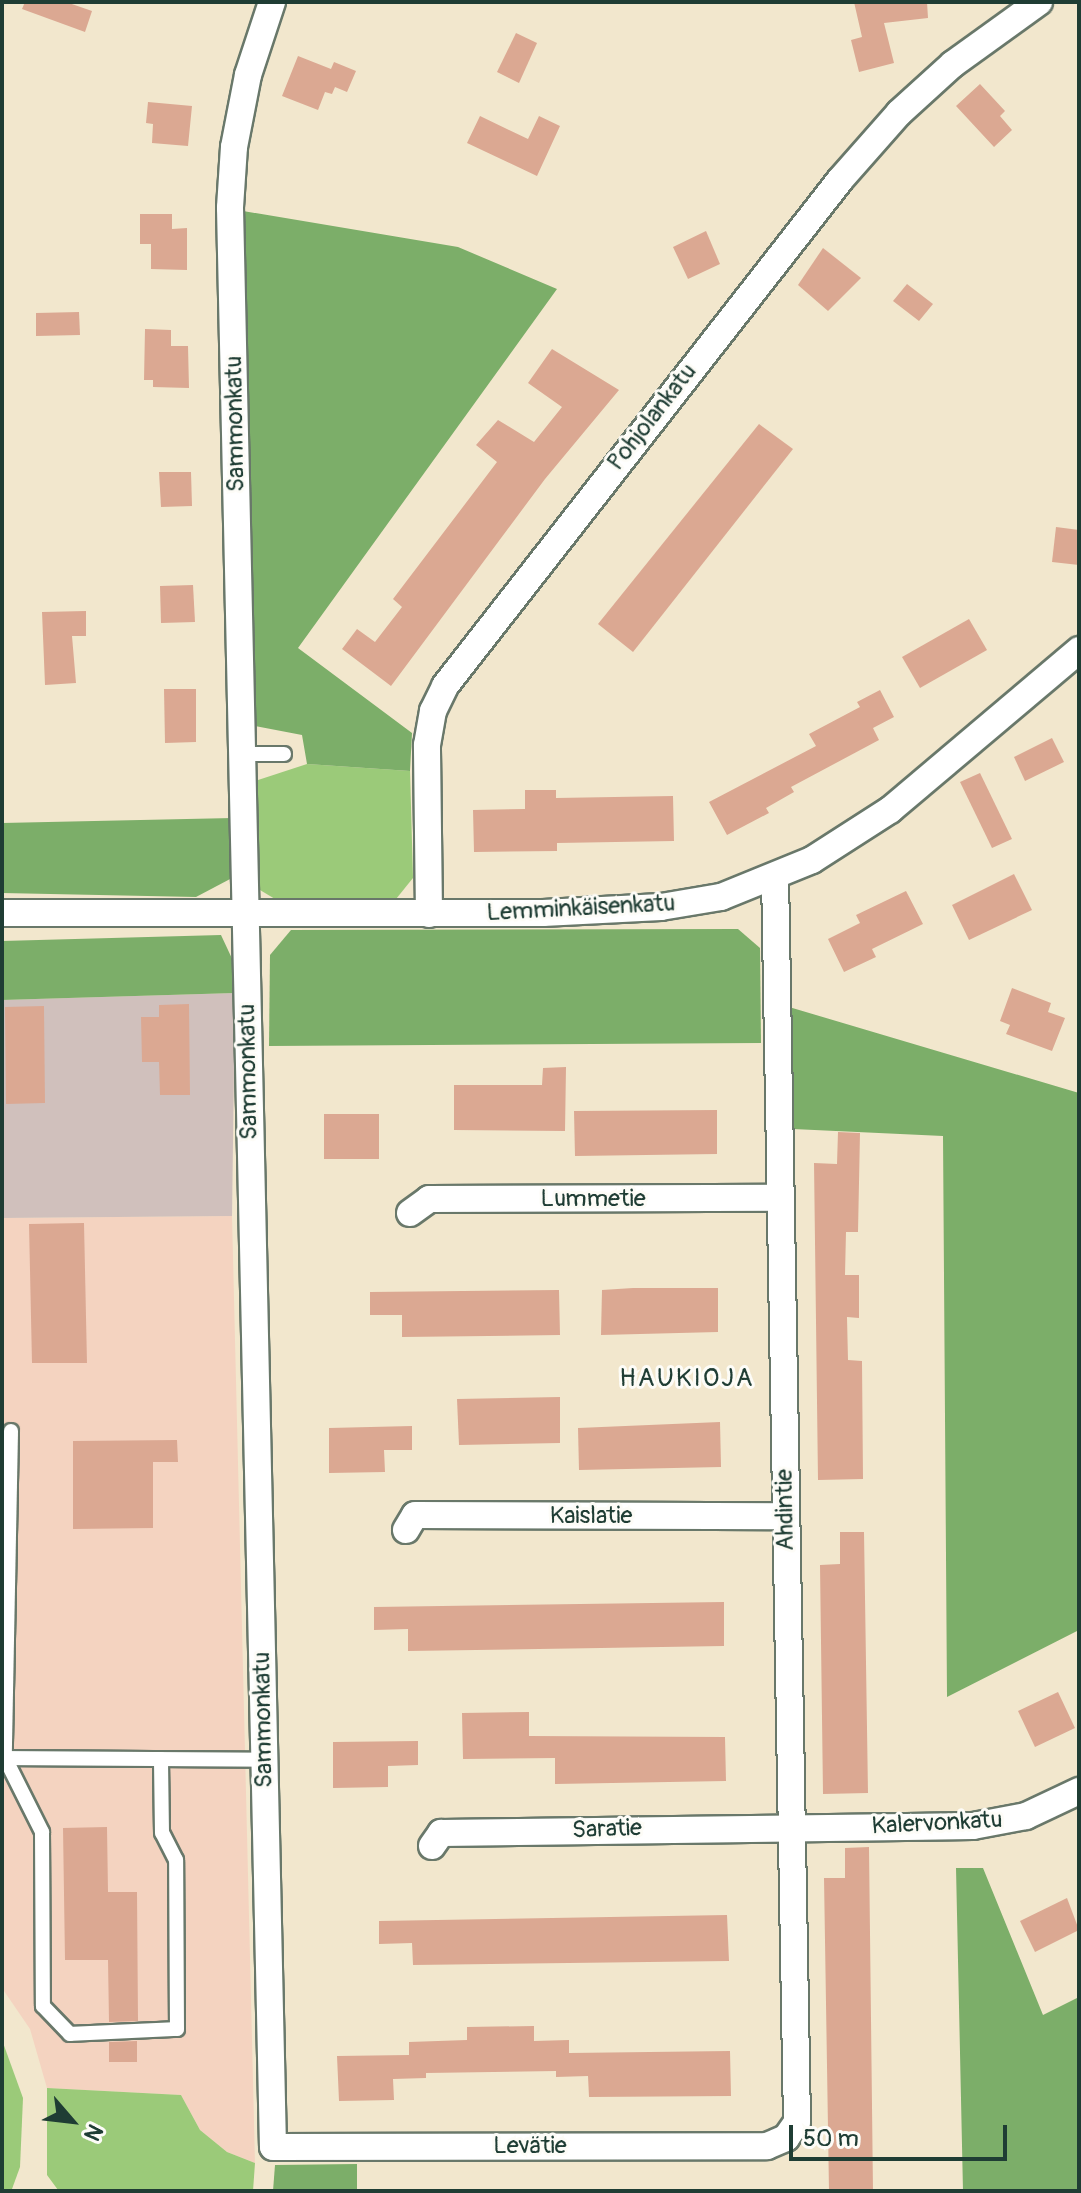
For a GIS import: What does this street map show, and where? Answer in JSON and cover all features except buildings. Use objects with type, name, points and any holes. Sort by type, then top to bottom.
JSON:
[{"type":"street","name":"Sammonkatu","points":[[272,2],[248,75],[234,147],[230,208],[273,2147]]},
{"type":"street","name":"Pohjolankatu","points":[[429,914],[427,745],[433,711],[445,686],[840,180],[942,73],[1039,2]]},
{"type":"street","name":"Lemminkäisenkatu","points":[[2,913],[429,914],[661,907],[721,897],[775,878],[890,810],[1079,650]]},
{"type":"street","name":"Ahdintie","points":[[775,878],[789,1829],[797,2122],[786,2138]]},
{"type":"street","name":"Lummetie","points":[[410,1213],[429,1199],[781,1198]]},
{"type":"street","name":"Kaislatie","points":[[406,1530],[415,1515],[785,1516]]},
{"type":"street","name":"Kalervonkatu","points":[[789,1829],[973,1826],[1026,1816],[1079,1791]]},
{"type":"street","name":"Saratie","points":[[432,1846],[441,1833],[789,1829]]},
{"type":"street","name":"Levätie","points":[[273,2147],[767,2146],[786,2138]]},
{"type":"lane","points":[[242,754],[284,754]]},
{"type":"lane","points":[[11,1431],[5,1758],[42,1832],[43,2006],[70,2034],[177,2029],[176,1860],[162,1833],[161,1759]]},
{"type":"lane","points":[[5,1758],[264,1760]]},
{"type":"shaded area","points":[[235,993],[232,1216],[2,1218],[2,1000]]},
{"type":"shaded area","points":[[232,1216],[255,2163],[227,2152],[200,2130],[181,2095],[47,2088],[30,2029],[2,1988],[2,1218]]},
{"type":"green space","points":[[243,211],[458,247],[557,289],[298,648],[412,733],[410,771],[307,764],[302,735],[255,726]]},
{"type":"green space","points":[[307,764],[410,771],[413,878],[396,899],[280,902],[260,890],[255,874],[255,781]]},
{"type":"green space","points":[[233,818],[232,878],[196,897],[2,893],[2,823]]},
{"type":"green space","points":[[738,929],[760,948],[761,1043],[269,1046],[270,955],[291,930]]},
{"type":"green space","points":[[221,935],[235,965],[235,993],[2,1000],[2,941]]},
{"type":"green space","points":[[789,1007],[1079,1093],[1079,1630],[947,1697],[943,1136],[793,1129]]},
{"type":"green space","points":[[956,1868],[983,1868],[1043,2015],[1079,1997],[1079,2191],[963,2191]]},
{"type":"green space","points":[[2,2040],[23,2098],[20,2167],[12,2189],[2,2190]]},
{"type":"green space","points":[[47,2088],[181,2095],[200,2130],[227,2152],[255,2163],[253,2191],[58,2190],[47,2175]]},
{"type":"green space","points":[[357,2164],[357,2191],[273,2191],[275,2165]]},
{"type":"district","name":"HAUKIOJA","points":[[687,1379]]}]
